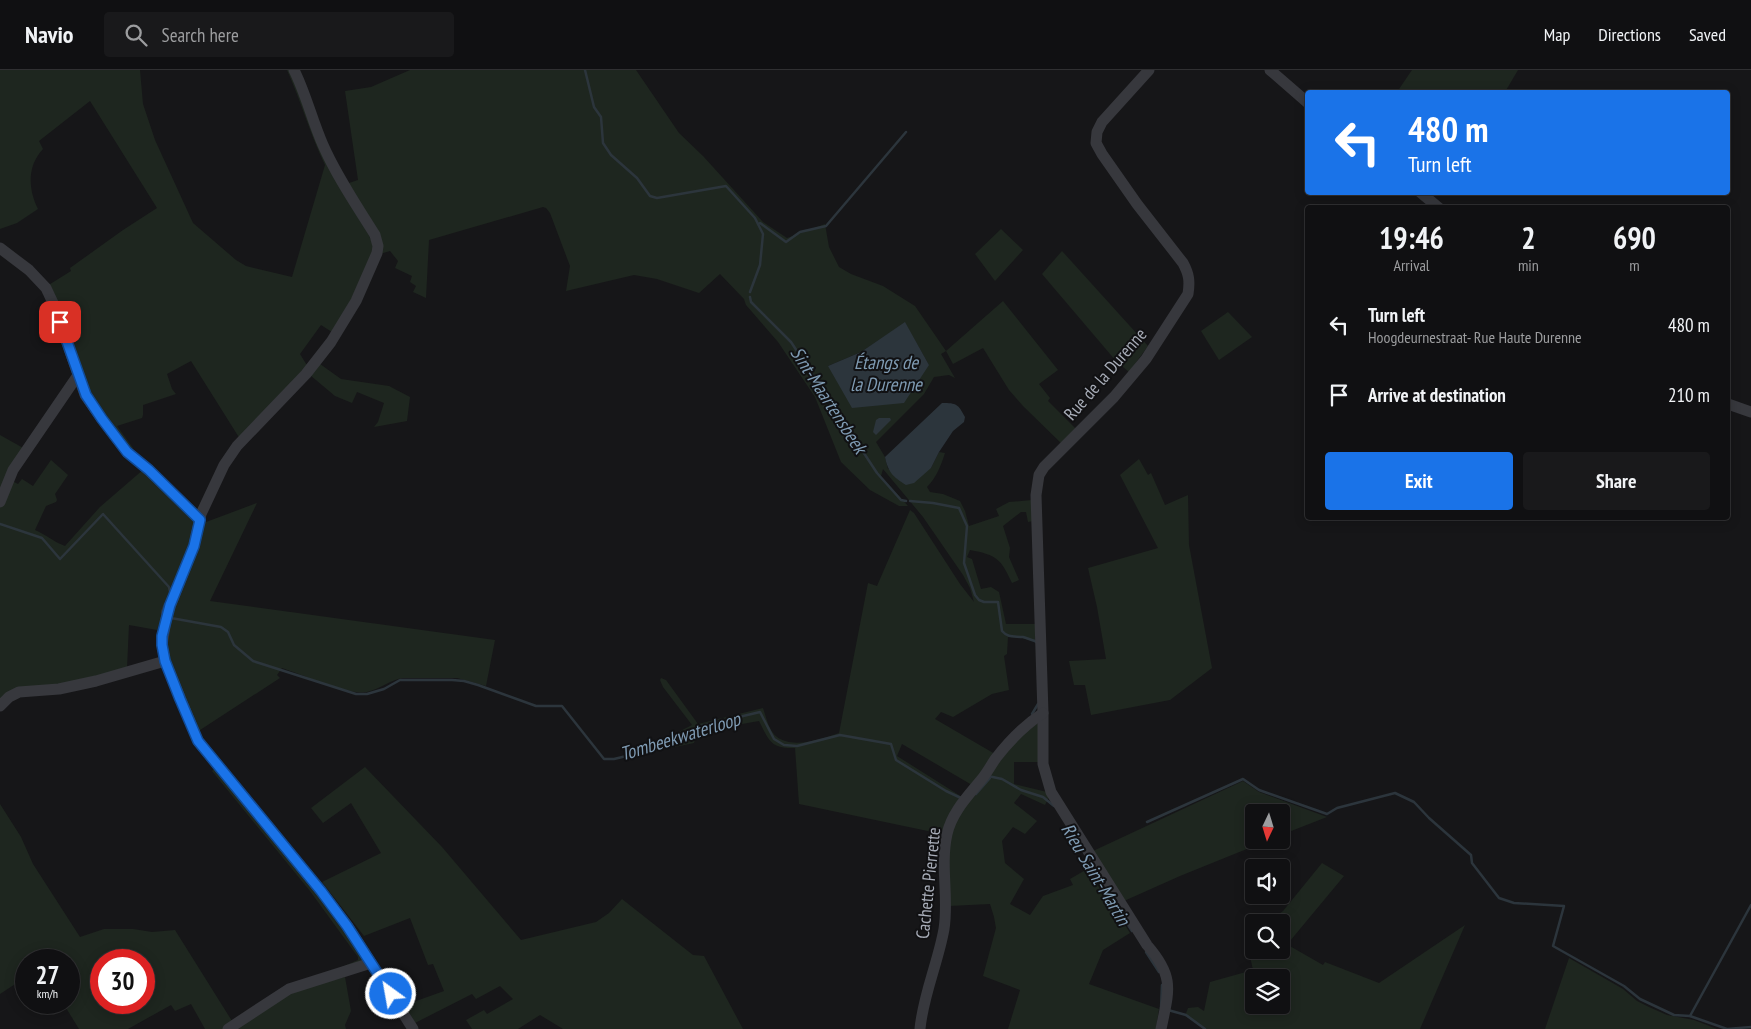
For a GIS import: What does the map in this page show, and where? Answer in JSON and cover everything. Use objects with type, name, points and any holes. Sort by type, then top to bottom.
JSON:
[{"type":"street","points":[[294,70],[304,91],[328,156],[375,235],[378,246],[377,253],[356,302],[336,335],[306,374],[232,451],[224,465],[200,520],[193,550],[165,620],[162,645],[165,661],[198,741],[321,891],[372,963],[413,1029]]},
{"type":"street","name":"Rue de la Durenne","points":[[1148,70],[1102,122],[1097,132],[1096,143],[1137,204],[1183,263],[1190,282],[1188,294],[1146,358],[1114,397],[1044,467],[1039,475],[1036,495],[1043,713],[1042,764],[1051,792],[1165,971],[1168,980],[1161,1029]]},
{"type":"street","points":[[1270,70],[1305,100]]},
{"type":"street","points":[[1424,195],[1435,205]]},
{"type":"street","points":[[0,248],[29,270],[46,288],[54,304],[86,395],[127,452],[149,470],[200,520]]},
{"type":"street","points":[[0,502],[13,470],[78,374]]},
{"type":"street","points":[[65,393],[78,392],[86,395]]},
{"type":"street","points":[[1730,405],[1751,412]]},
{"type":"street","points":[[0,706],[9,697],[19,692],[59,689],[96,681],[165,661]]},
{"type":"street","name":"Cachette Pierrette","points":[[920,1029],[945,919],[945,853],[947,834],[951,822],[970,792],[1007,745],[1043,713]]},
{"type":"street","points":[[228,1029],[289,989],[372,963]]},
{"type":"shaded area","points":[[0,70],[140,70],[143,104],[155,140],[193,223],[236,260],[246,266],[292,277],[325,165],[287,70],[291,70],[375,248],[335,334],[321,325],[300,354],[308,367],[240,439],[191,361],[167,374],[172,389],[176,394],[143,405],[142,418],[117,426],[133,448],[129,451],[93,404],[47,286],[71,271],[70,268],[123,230],[157,208],[90,101],[39,141],[43,149],[34,163],[31,178],[32,194],[38,209],[17,223],[0,229]]},
{"type":"shaded area","points":[[410,70],[636,70],[679,133],[703,156],[763,222],[787,238],[825,224],[829,247],[839,267],[851,274],[883,286],[915,306],[946,351],[941,354],[955,378],[949,375],[934,377],[924,394],[876,442],[885,457],[888,469],[931,468],[939,452],[945,453],[938,472],[927,487],[930,492],[943,494],[960,501],[969,526],[999,516],[996,509],[1009,502],[1032,500],[1033,521],[1028,522],[1026,512],[1021,512],[1003,526],[1010,548],[1009,557],[1019,580],[1012,583],[1005,568],[992,556],[970,550],[967,557],[972,559],[981,589],[991,587],[999,592],[1006,624],[1035,624],[1035,642],[1022,638],[1008,637],[1007,654],[1004,656],[1009,690],[992,694],[953,717],[941,712],[935,719],[995,754],[972,785],[902,744],[897,756],[962,797],[942,834],[799,804],[795,748],[781,747],[768,739],[759,721],[697,732],[694,743],[656,751],[653,745],[692,725],[663,687],[661,678],[666,680],[698,724],[763,708],[772,731],[784,741],[808,742],[839,733],[868,583],[877,586],[910,510],[914,513],[960,584],[974,602],[970,588],[963,575],[923,517],[883,469],[881,476],[908,506],[899,506],[870,490],[841,462],[815,397],[778,342],[746,305],[744,299],[720,274],[699,293],[657,279],[634,275],[566,291],[570,266],[550,213],[543,207],[429,240],[426,298],[413,292],[416,286],[410,282],[412,276],[395,268],[398,261],[390,251],[380,254],[346,184],[358,180],[345,91],[371,87]],"holes":[[[905,323],[929,365],[828,366],[861,352]]]},
{"type":"shaded area","points":[[1412,70],[1518,70],[1506,90],[1398,90]]},
{"type":"shaded area","points":[[1001,229],[1023,250],[995,281],[975,254]]},
{"type":"shaded area","points":[[1062,251],[1148,346],[1129,372],[1116,361],[1042,274]]},
{"type":"shaded area","points":[[1003,301],[1058,370],[1039,384],[1050,398],[1048,401],[1076,429],[1063,445],[1009,390],[983,348],[953,364],[946,351]]},
{"type":"shaded area","points":[[1228,312],[1252,337],[1219,360],[1201,331]]},
{"type":"shaded area","points":[[320,364],[341,379],[389,386],[410,397],[407,421],[374,427],[378,422],[384,403],[357,392],[352,403],[335,396],[310,375]]},
{"type":"shaded area","points":[[0,435],[25,449],[0,491]]},
{"type":"shaded area","points":[[1139,459],[1148,475],[1151,473],[1165,505],[1188,495],[1189,545],[1212,668],[1170,700],[1091,715],[1085,685],[1074,685],[1069,661],[1106,659],[1088,568],[1158,548],[1120,475]]},
{"type":"shaded area","points":[[51,460],[68,475],[55,494],[56,502],[46,506],[35,530],[65,546],[100,507],[144,469],[194,520],[195,531],[157,630],[129,625],[127,668],[0,701],[0,506],[10,480],[18,484],[22,479],[33,486]]},
{"type":"shaded area","points":[[257,503],[210,601],[495,640],[486,686],[457,678],[403,678],[372,691],[359,692],[325,684],[282,668],[277,675],[280,678],[197,732],[166,653],[166,626],[202,521],[206,522]]},
{"type":"shaded area","points":[[1038,723],[1039,762],[1014,762],[1014,784],[1047,792],[1049,797],[1045,805],[1021,794],[1014,803],[1037,821],[1025,834],[1013,827],[1002,841],[1005,863],[1024,879],[1010,904],[1030,915],[1043,896],[1073,885],[1070,879],[1089,868],[1130,933],[1103,950],[1089,984],[1159,1009],[1156,1029],[1008,1029],[1020,990],[983,976],[996,928],[990,904],[949,906],[948,849],[956,815],[1021,735]]},
{"type":"shaded area","points":[[365,767],[442,847],[521,940],[596,922],[609,913],[622,899],[693,955],[704,956],[743,1029],[563,1029],[540,1015],[518,1029],[472,1029],[466,1020],[484,1010],[487,1014],[513,999],[500,986],[476,999],[472,994],[415,1023],[405,1005],[444,991],[433,964],[428,965],[410,918],[364,936],[322,882],[381,853],[351,803],[323,823],[311,808]]},
{"type":"shaded area","points":[[215,768],[311,884],[364,958],[362,963],[282,991],[225,1029],[205,1029],[191,1004],[175,1011],[171,1005],[155,1014],[155,949],[90,949],[90,1014],[155,1014],[128,1029],[79,1029],[70,1014],[80,1014],[80,949],[15,949],[15,984],[0,994],[0,804],[21,837],[33,864],[80,937],[104,929],[133,929],[152,932],[175,930],[232,1021],[284,986],[337,969],[358,960],[358,957],[310,891],[212,771]]},
{"type":"shaded area","points":[[1243,781],[1259,792],[1327,817],[1290,831],[1290,804],[1245,804],[1245,849],[1247,849],[1124,901],[1093,851]]},
{"type":"shaded area","points":[[1322,863],[1344,876],[1290,941],[1290,914],[1279,914]]},
{"type":"shaded area","points":[[1465,925],[1420,1029],[1205,1029],[1185,1016],[1188,1008],[1198,1007],[1204,1011],[1210,982],[1245,972],[1245,1014],[1290,1014],[1290,969],[1253,969],[1251,959],[1290,959],[1290,946],[1323,965],[1325,962],[1379,983]]},
{"type":"shaded area","points":[[1569,958],[1623,989],[1637,1001],[1649,1007],[1667,1015],[1694,1020],[1717,1029],[1545,1029]]},
{"type":"shaded area","points":[[345,977],[351,1011],[345,1025],[346,1029],[234,1029],[272,1002],[304,988]]},
{"type":"water","name":"Étangs de la Durenne","points":[[905,322],[929,365],[904,403],[852,408],[828,366],[861,352]]},
{"type":"water","name":"Étangs de la Durenne","points":[[942,403],[951,403],[959,407],[965,417],[964,422],[953,431],[931,468],[914,483],[906,485],[892,474],[885,457]]},
{"type":"water","points":[[879,418],[890,418],[891,420],[876,435],[873,432],[876,420]]},
{"type":"waterway","points":[[585,70],[594,107],[601,117],[603,143],[611,155],[637,178],[650,196],[657,198],[726,186],[755,218],[763,234],[760,265],[750,292]]},
{"type":"waterway","points":[[758,224],[760,223],[786,242],[800,232],[826,226],[906,132]]},
{"type":"waterway","name":"Sint-Maartensbeek","points":[[750,297],[751,302],[791,342],[877,473],[901,500],[906,501]]},
{"type":"waterway","points":[[910,501],[959,508],[967,526],[964,563],[975,595],[984,602],[998,602],[1002,631],[1004,633],[1036,642]]},
{"type":"waterway","name":"Tombeekwaterloop","points":[[0,524],[42,538],[60,559],[103,514],[169,587],[170,592]]},
{"type":"waterway","name":"Tombeekwaterloop","points":[[163,615],[162,612],[165,604]]},
{"type":"waterway","name":"Tombeekwaterloop","points":[[171,618],[221,627],[228,632],[234,645],[253,661],[356,694],[367,694],[384,689],[400,680],[452,680],[478,685],[536,706],[562,706],[604,759],[614,759],[677,742],[697,727],[760,712],[774,739],[784,745],[797,746],[840,735],[891,744],[896,760],[946,791],[961,798]]},
{"type":"waterway","name":"Rieu Saint-Martin","points":[[1032,714],[1038,704]]},
{"type":"waterway","name":"Rieu Saint-Martin","points":[[988,776],[1002,779],[1021,790],[1043,797],[1054,806]]},
{"type":"waterway","name":"Tombeekwaterloop","points":[[976,794],[990,778]]},
{"type":"waterway","points":[[1147,822],[1243,779],[1259,790],[1327,814],[1337,808],[1395,793],[1414,802],[1429,818],[1471,855],[1472,863],[1499,898],[1514,903],[1564,906],[1553,946],[1624,986],[1640,999],[1674,1015],[1690,1016]]},
{"type":"waterway","name":"Rieu Saint-Martin","points":[[1093,870],[1132,931]]},
{"type":"waterway","points":[[1751,905],[1690,1016],[1727,1029],[1751,1027]]},
{"type":"waterway","name":"Rieu Saint-Martin","points":[[1146,952],[1159,972]]},
{"type":"waterway","name":"Rieu Saint-Martin","points":[[1161,1008],[1162,985]]},
{"type":"waterway","name":"Rieu Saint-Martin","points":[[1168,1010],[1186,1015],[1205,1029]]},
{"type":"route","points":[[60,322],[89,401],[127,452],[149,470],[200,520],[193,550],[167,614],[162,636],[165,661],[198,741],[321,891],[347,926],[391,994]]}]
